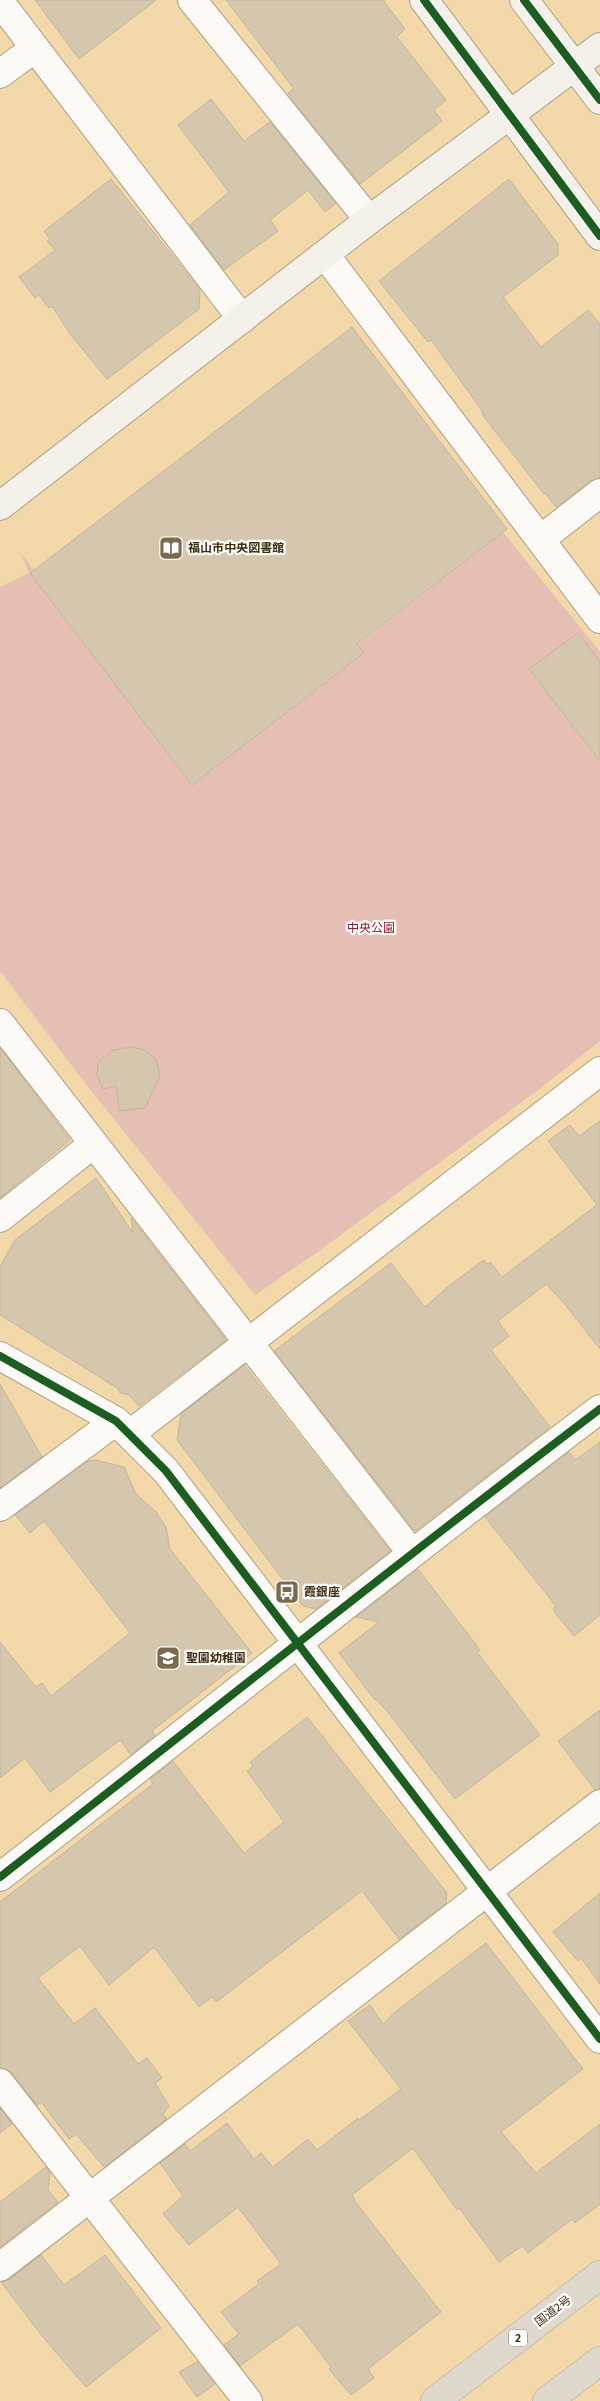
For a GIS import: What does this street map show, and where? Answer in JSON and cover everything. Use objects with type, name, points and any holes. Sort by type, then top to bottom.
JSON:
[{"type":"highway","name":"国道2号","points":[[436,2401],[600,2275]]},
{"type":"highway","points":[[547,2401],[597,2370]]},
{"type":"street","points":[[192,0],[369,220]]},
{"type":"street","points":[[424,0],[600,236]]},
{"type":"street","points":[[524,0],[600,100]]},
{"type":"street","points":[[0,2],[242,319]]},
{"type":"street","points":[[0,74],[34,48]]},
{"type":"street","points":[[0,506],[326,256],[369,220],[600,48]]},
{"type":"street","points":[[326,256],[600,619]]},
{"type":"street","points":[[541,539],[600,493]]},
{"type":"street","points":[[0,1023],[411,1552]]},
{"type":"street","points":[[0,1507],[249,1342],[600,1071]]},
{"type":"street","points":[[0,1218],[93,1144]]},
{"type":"street","points":[[0,1356],[123,1427],[166,1471],[600,2039]]},
{"type":"street","points":[[0,1877],[298,1645],[411,1552],[600,1409]]},
{"type":"street","points":[[0,2267],[600,1804]]},
{"type":"street","points":[[0,2083],[248,2401]]},
{"type":"shaded area","points":[[0,0],[600,0],[600,2401],[0,2401]]},
{"type":"green space","name":"中央公園","points":[[503,532],[600,652],[600,1041],[541,1088],[316,1253],[255,1295],[81,1078],[0,971],[0,587],[29,573],[21,553],[190,775]]},
{"type":"building","points":[[35,0],[156,0],[79,59]]},
{"type":"building","points":[[226,0],[383,0],[405,29],[397,37],[446,100],[434,110],[442,121],[360,184],[295,104],[288,93],[294,89]]},
{"type":"building","points":[[211,99],[244,141],[270,122],[336,203],[325,212],[308,190],[270,220],[278,231],[224,270],[190,225],[229,192],[178,125]]},
{"type":"building","points":[[111,179],[200,290],[199,309],[107,379],[70,334],[52,306],[49,308],[39,295],[35,298],[19,277],[55,250],[47,241],[50,239],[44,231]]},
{"type":"building","points":[[509,179],[558,244],[558,255],[503,297],[541,347],[588,310],[600,324],[600,478],[590,481],[556,507],[484,417],[481,409],[431,340],[428,342],[379,281]]},
{"type":"building","name":"福山市中央図書館","points":[[352,327],[507,529],[357,644],[364,653],[192,785],[30,573]]},
{"type":"building","points":[[578,633],[600,662],[600,761],[529,669]]},
{"type":"building","points":[[132,1047],[145,1050],[156,1059],[160,1076],[145,1108],[119,1111],[116,1086],[103,1089],[97,1076],[98,1062],[113,1050]]},
{"type":"building","points":[[0,1048],[70,1140],[0,1198]]},
{"type":"building","points":[[600,1121],[600,1349],[563,1302],[546,1284],[498,1321],[509,1336],[491,1350],[550,1427],[415,1531],[274,1351],[391,1263],[425,1307],[450,1285],[484,1260],[487,1264],[490,1262],[502,1277],[597,1205],[548,1141],[570,1125],[579,1136]]},
{"type":"building","points":[[96,1178],[133,1233],[131,1218],[226,1340],[139,1406],[129,1395],[120,1393],[117,1388],[0,1315],[0,1266],[15,1240]]},
{"type":"building","points":[[244,1365],[390,1551],[316,1609],[303,1606],[177,1440],[181,1414]]},
{"type":"building","points":[[0,1384],[42,1457],[0,1488]]},
{"type":"building","points":[[600,1442],[600,1615],[574,1636],[553,1609],[556,1606],[485,1517],[569,1452],[575,1460]]},
{"type":"building","points":[[95,1460],[124,1467],[136,1494],[156,1512],[166,1527],[170,1549],[252,1653],[152,1731],[155,1735],[131,1755],[120,1740],[50,1792],[25,1758],[0,1778],[0,1642],[36,1687],[42,1683],[51,1696],[130,1633],[44,1521],[30,1533],[15,1515],[88,1461]]},
{"type":"building","points":[[418,1569],[480,1650],[477,1652],[540,1735],[455,1799],[391,1716],[375,1700],[339,1653],[379,1622],[356,1617]]},
{"type":"building","points":[[600,1710],[600,1789],[595,1790],[558,1741]]},
{"type":"building","points":[[307,1717],[447,1893],[446,1903],[399,1939],[362,1891],[216,2002],[212,1997],[199,2007],[154,1947],[109,1985],[80,1946],[38,1978],[74,2024],[95,2008],[138,2064],[147,2058],[162,2078],[155,2083],[169,2106],[163,2114],[167,2119],[104,2167],[76,2134],[69,2139],[41,2102],[37,2105],[12,2073],[0,2068],[0,1902],[153,1784],[150,1779],[173,1761],[244,1853],[284,1822],[247,1771],[253,1766],[250,1762]]},
{"type":"building","points":[[600,1893],[600,1984],[581,1958],[578,1961],[553,1932]]},
{"type":"building","points":[[486,1943],[583,2069],[501,2132],[536,2173],[600,2124],[600,2204],[575,2223],[572,2219],[528,2253],[522,2246],[499,2262],[459,2208],[457,2210],[413,2148],[352,2195],[441,2312],[368,2369],[374,2378],[351,2395],[329,2369],[331,2367],[298,2324],[240,2366],[224,2345],[239,2334],[221,2312],[259,2284],[257,2281],[281,2264],[238,2207],[189,2245],[163,2214],[183,2196],[160,2163],[185,2144],[190,2151],[227,2123],[254,2159],[261,2153],[273,2167],[308,2139],[317,2150],[358,2118],[359,2120],[401,2089],[348,2021],[370,2005],[383,2024],[396,2011]]},
{"type":"building","points":[[0,2108],[12,2124],[0,2133]]},
{"type":"building","points":[[46,2167],[50,2173],[48,2190],[58,2202],[0,2247],[0,2202]]},
{"type":"building","points":[[41,2255],[64,2285],[105,2255],[161,2328],[86,2387],[42,2336],[1,2282],[10,2279]]},
{"type":"building","points":[[197,2362],[215,2384],[197,2397],[179,2372]]},
{"type":"cycle path","points":[[424,0],[600,236]]},
{"type":"cycle path","points":[[524,0],[600,100]]},
{"type":"cycle path","points":[[0,1356],[116,1421],[166,1471],[600,2039]]},
{"type":"cycle path","points":[[0,1877],[374,1583],[600,1409]]},
{"type":"place","name":"福山市中央図書館","points":[[171,548]]},
{"type":"place","name":"霞銀座","points":[[287,1592]]},
{"type":"place","name":"聖園幼稚園","points":[[168,1658]]}]
